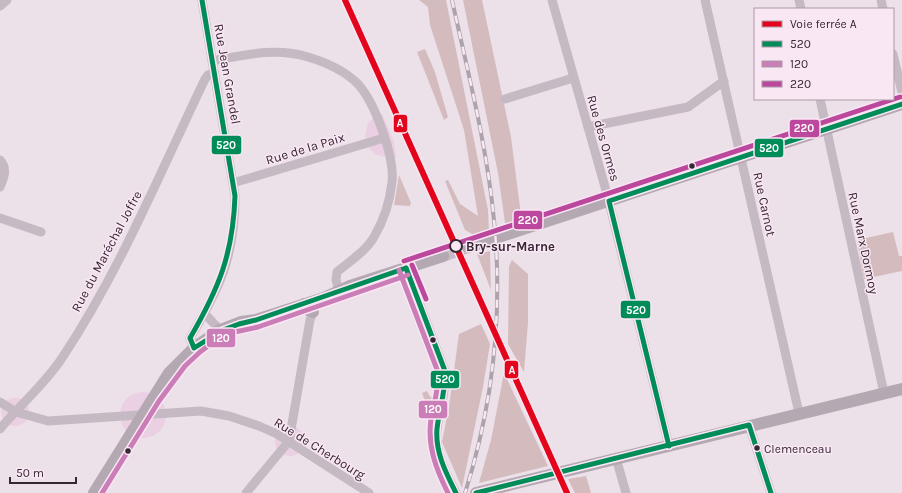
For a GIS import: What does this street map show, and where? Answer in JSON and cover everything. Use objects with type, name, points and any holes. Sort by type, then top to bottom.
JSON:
[{"type":"main road","points":[[468,247],[902,104]]},
{"type":"main road","points":[[94,493],[169,373],[194,348],[220,330],[241,322],[256,320],[310,306],[339,291],[443,256]]},
{"type":"main road","points":[[476,493],[749,425],[902,389]]},
{"type":"street","points":[[0,6],[7,0]]},
{"type":"street","name":"Rue Jean Grandel","points":[[194,348],[190,338],[205,314],[224,273],[233,241],[235,210],[233,183],[202,0]]},
{"type":"street","name":"Rue des Ormes","points":[[552,0],[608,200],[669,446]]},
{"type":"street","name":"Rue Carnot","points":[[705,0],[742,157],[799,413]]},
{"type":"street","points":[[212,61],[271,52],[295,54],[320,61],[346,75],[364,91],[375,109],[393,171],[392,182],[387,207],[374,238],[362,251],[338,272],[336,280],[339,291]]},
{"type":"street","points":[[894,58],[902,92]]},
{"type":"street","name":"Rue du Maréchal Joffre","points":[[0,429],[62,359],[95,303],[134,231],[205,79],[208,75],[214,72]]},
{"type":"street","points":[[506,99],[573,78]]},
{"type":"street","points":[[588,127],[688,107],[724,81]]},
{"type":"street","name":"Rue Marx Dormoy","points":[[820,100],[884,393]]},
{"type":"street","name":"Rue de la Paix","points":[[233,183],[384,138]]},
{"type":"street","points":[[0,160],[4,166],[5,174],[0,187]]},
{"type":"street","points":[[0,218],[41,232]]},
{"type":"street","points":[[406,268],[445,371],[446,386],[437,428],[438,452],[456,493]]},
{"type":"street","points":[[246,493],[289,441],[310,306]]},
{"type":"street","points":[[205,314],[220,330]]},
{"type":"street","name":"Rue de Cherbourg","points":[[0,402],[16,412],[48,421],[201,411],[229,416],[259,426],[289,441],[369,493]]},
{"type":"street","points":[[749,425],[771,493]]},
{"type":"street","points":[[616,458],[626,493]]},
{"type":"shaded area","points":[[419,0],[446,0],[488,210],[489,231],[484,235],[472,234],[465,230],[445,181],[448,180],[460,204],[478,216],[464,130],[430,25],[428,7]]},
{"type":"shaded area","points":[[463,0],[482,0],[511,137],[522,223],[506,230],[498,173]]},
{"type":"shaded area","points":[[425,49],[435,72],[448,117],[444,120],[417,52]]},
{"type":"shaded area","points":[[382,114],[394,142],[396,157],[387,158],[375,154],[369,148],[365,136],[368,123],[374,117]]},
{"type":"shaded area","points":[[399,175],[411,203],[410,206],[394,205]]},
{"type":"shaded area","points":[[893,232],[899,256],[902,256],[902,271],[864,279],[857,240]]},
{"type":"shaded area","points":[[490,251],[491,290],[477,254]]},
{"type":"shaded area","points":[[512,260],[528,274],[528,323],[524,372],[508,344],[509,266]]},
{"type":"shaded area","points":[[481,324],[490,344],[483,387],[462,488],[442,442],[449,406],[459,334]]},
{"type":"shaded area","points":[[504,373],[548,466],[479,483],[491,440]]},
{"type":"shaded area","points":[[434,385],[437,387],[437,394],[430,420],[423,415],[429,412],[422,393],[427,391],[430,397],[435,395],[432,388]]},
{"type":"shaded area","points":[[139,392],[147,392],[156,396],[162,402],[166,415],[162,428],[156,434],[147,438],[139,438],[130,434],[124,428],[120,419],[120,411],[124,402],[130,396]]},
{"type":"shaded area","points":[[15,398],[25,402],[29,412],[25,422],[15,426],[5,422],[1,412],[5,402]]},
{"type":"shaded area","points":[[290,426],[301,430],[305,441],[301,452],[290,456],[279,452],[275,441],[279,430]]},
{"type":"shaded area","points":[[586,476],[591,493],[575,493],[568,479]]},
{"type":"tunnel","points":[[443,256],[468,247]]},
{"type":"railway","points":[[452,0],[487,165],[494,220],[497,289],[496,324],[489,392],[475,460],[465,493]]},
{"type":"rail line","name":"A","points":[[345,0],[567,493]]},
{"type":"transit line","name":"520","points":[[202,0],[235,196],[234,217],[228,253],[223,270],[209,303],[190,338],[194,348],[223,330],[406,268]]},
{"type":"transit line","name":"220","points":[[894,99],[900,97]]},
{"type":"transit line","name":"220","points":[[404,261],[891,100]]},
{"type":"transit line","name":"520","points":[[669,446],[609,201],[902,104]]},
{"type":"transit line","name":"220","points":[[412,265],[426,299]]},
{"type":"transit line","name":"520","points":[[406,268],[445,371],[437,438],[439,454],[456,493]]},
{"type":"transit line","name":"120","points":[[399,270],[438,372],[437,390],[431,419],[430,439],[436,466],[448,493]]},
{"type":"transit line","name":"120","points":[[102,493],[159,401],[185,366],[216,340],[235,332],[258,327],[408,275]]},
{"type":"transit line","name":"520","points":[[476,493],[749,425],[771,493]]},
{"type":"place","name":"Bry-sur-Marne","points":[[456,246]]},
{"type":"place","name":"Clemenceau","points":[[757,448]]}]
